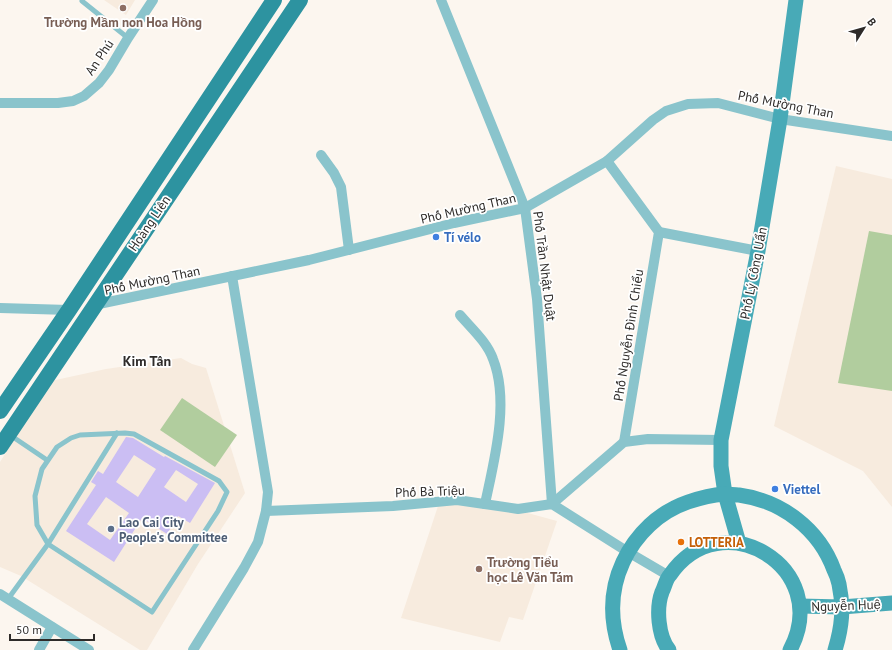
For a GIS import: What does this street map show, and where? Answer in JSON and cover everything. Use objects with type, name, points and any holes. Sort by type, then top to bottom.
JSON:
[{"type":"main road","name":"Hoàng Liên","points":[[0,411],[70,310],[274,0]]},
{"type":"main road","name":"Hoàng Liên","points":[[3,437],[300,0]]},
{"type":"main road","name":"Phố Lý Công Uẩn","points":[[739,543],[725,494],[721,466],[721,440],[758,251],[780,119],[796,0]]},
{"type":"main road","points":[[70,310],[94,305]]},
{"type":"main road","points":[[620,650],[613,624],[612,599],[617,574],[628,552],[642,532],[659,517],[678,505],[700,497],[725,494],[749,497],[774,505],[797,518],[816,536],[830,558],[839,583],[842,607],[841,632],[835,650]]},
{"type":"main road","points":[[669,650],[666,646],[659,623],[660,598],[669,576],[682,560],[699,549],[718,543],[739,543],[757,548],[773,558],[786,571],[795,588],[800,606],[800,623],[796,640],[790,650]]},
{"type":"main road","name":"Nguyễn Huệ","points":[[800,606],[842,607],[892,603]]},
{"type":"street","name":"An Phú","points":[[0,103],[73,101],[84,96],[99,83],[109,70],[153,0]]},
{"type":"street","name":"Phố Trần Nhật Duật","points":[[441,0],[525,208],[537,299],[552,504]]},
{"type":"street","name":"Phố Mường Than","points":[[94,305],[350,250],[454,223],[525,208],[607,161],[653,120],[666,111],[688,104],[718,104],[780,119],[892,136]]},
{"type":"street","points":[[321,155],[334,173],[341,188],[350,250]]},
{"type":"street","points":[[607,161],[659,232],[758,251]]},
{"type":"street","name":"Phố Nguyễn Đình Chiểu","points":[[624,442],[659,232]]},
{"type":"street","points":[[193,650],[244,568],[258,542],[266,511],[268,492],[232,276]]},
{"type":"street","points":[[0,308],[70,310]]},
{"type":"street","points":[[460,315],[482,339],[493,358],[500,384],[500,409],[496,448],[485,504]]},
{"type":"street","points":[[669,576],[552,504],[624,442],[648,439],[721,440]]},
{"type":"street","name":"Phố Bà Triệu","points":[[266,511],[394,506],[457,500],[518,509],[552,504]]},
{"type":"street","points":[[4,597],[89,650]]},
{"type":"street","points":[[39,650],[52,627]]},
{"type":"lane","points":[[82,1],[128,38]]},
{"type":"lane","points":[[4,597],[48,544],[117,433]]},
{"type":"lane","points":[[117,433],[134,434],[219,480],[226,492],[218,511],[152,612],[48,544],[36,525],[35,496],[42,469],[47,460],[58,447],[71,438],[80,435],[117,433]]},
{"type":"lane","points":[[3,437],[47,460]]},
{"type":"shaded area","name":"Trường Mầm non Hoa Hồng","points":[[104,0],[135,0],[126,15]]},
{"type":"shaded area","points":[[836,166],[892,179],[892,507],[863,471],[774,426]]},
{"type":"shaded area","name":"Lao Cai City People's Committee","points":[[181,358],[192,364],[206,368],[245,493],[198,564],[147,650],[140,650],[21,576],[0,567],[0,462],[51,381],[106,369]]},
{"type":"shaded area","name":"Trường Tiểu học Lê Văn Tám","points":[[441,497],[480,500],[557,521],[523,620],[509,617],[500,642],[401,618]]},
{"type":"green space","points":[[869,231],[892,235],[892,391],[838,383]]},
{"type":"green space","points":[[182,398],[237,435],[215,467],[160,430]]},
{"type":"building","points":[[126,437],[133,438],[164,457],[165,456],[215,483],[190,523],[178,516],[167,534],[142,518],[114,562],[66,531],[96,485],[91,482],[98,471],[103,474]],"holes":[[[134,455],[156,469],[138,497],[116,482]],[[176,470],[198,484],[186,502],[164,487]],[[106,497],[129,513],[110,540],[87,524]]]},
{"type":"place","name":"Trường Mầm non Hoa Hồng","points":[[123,8]]},
{"type":"place","name":"Tí vélo","points":[[436,237]]},
{"type":"place","name":"Viettel","points":[[775,489]]},
{"type":"place","name":"Lao Cai City People's Committee","points":[[111,529]]},
{"type":"place","name":"LOTTERIA","points":[[681,542]]},
{"type":"place","name":"Trường Tiểu học Lê Văn Tám","points":[[479,569]]},
{"type":"district","name":"Kim Tân","points":[[147,361]]}]
